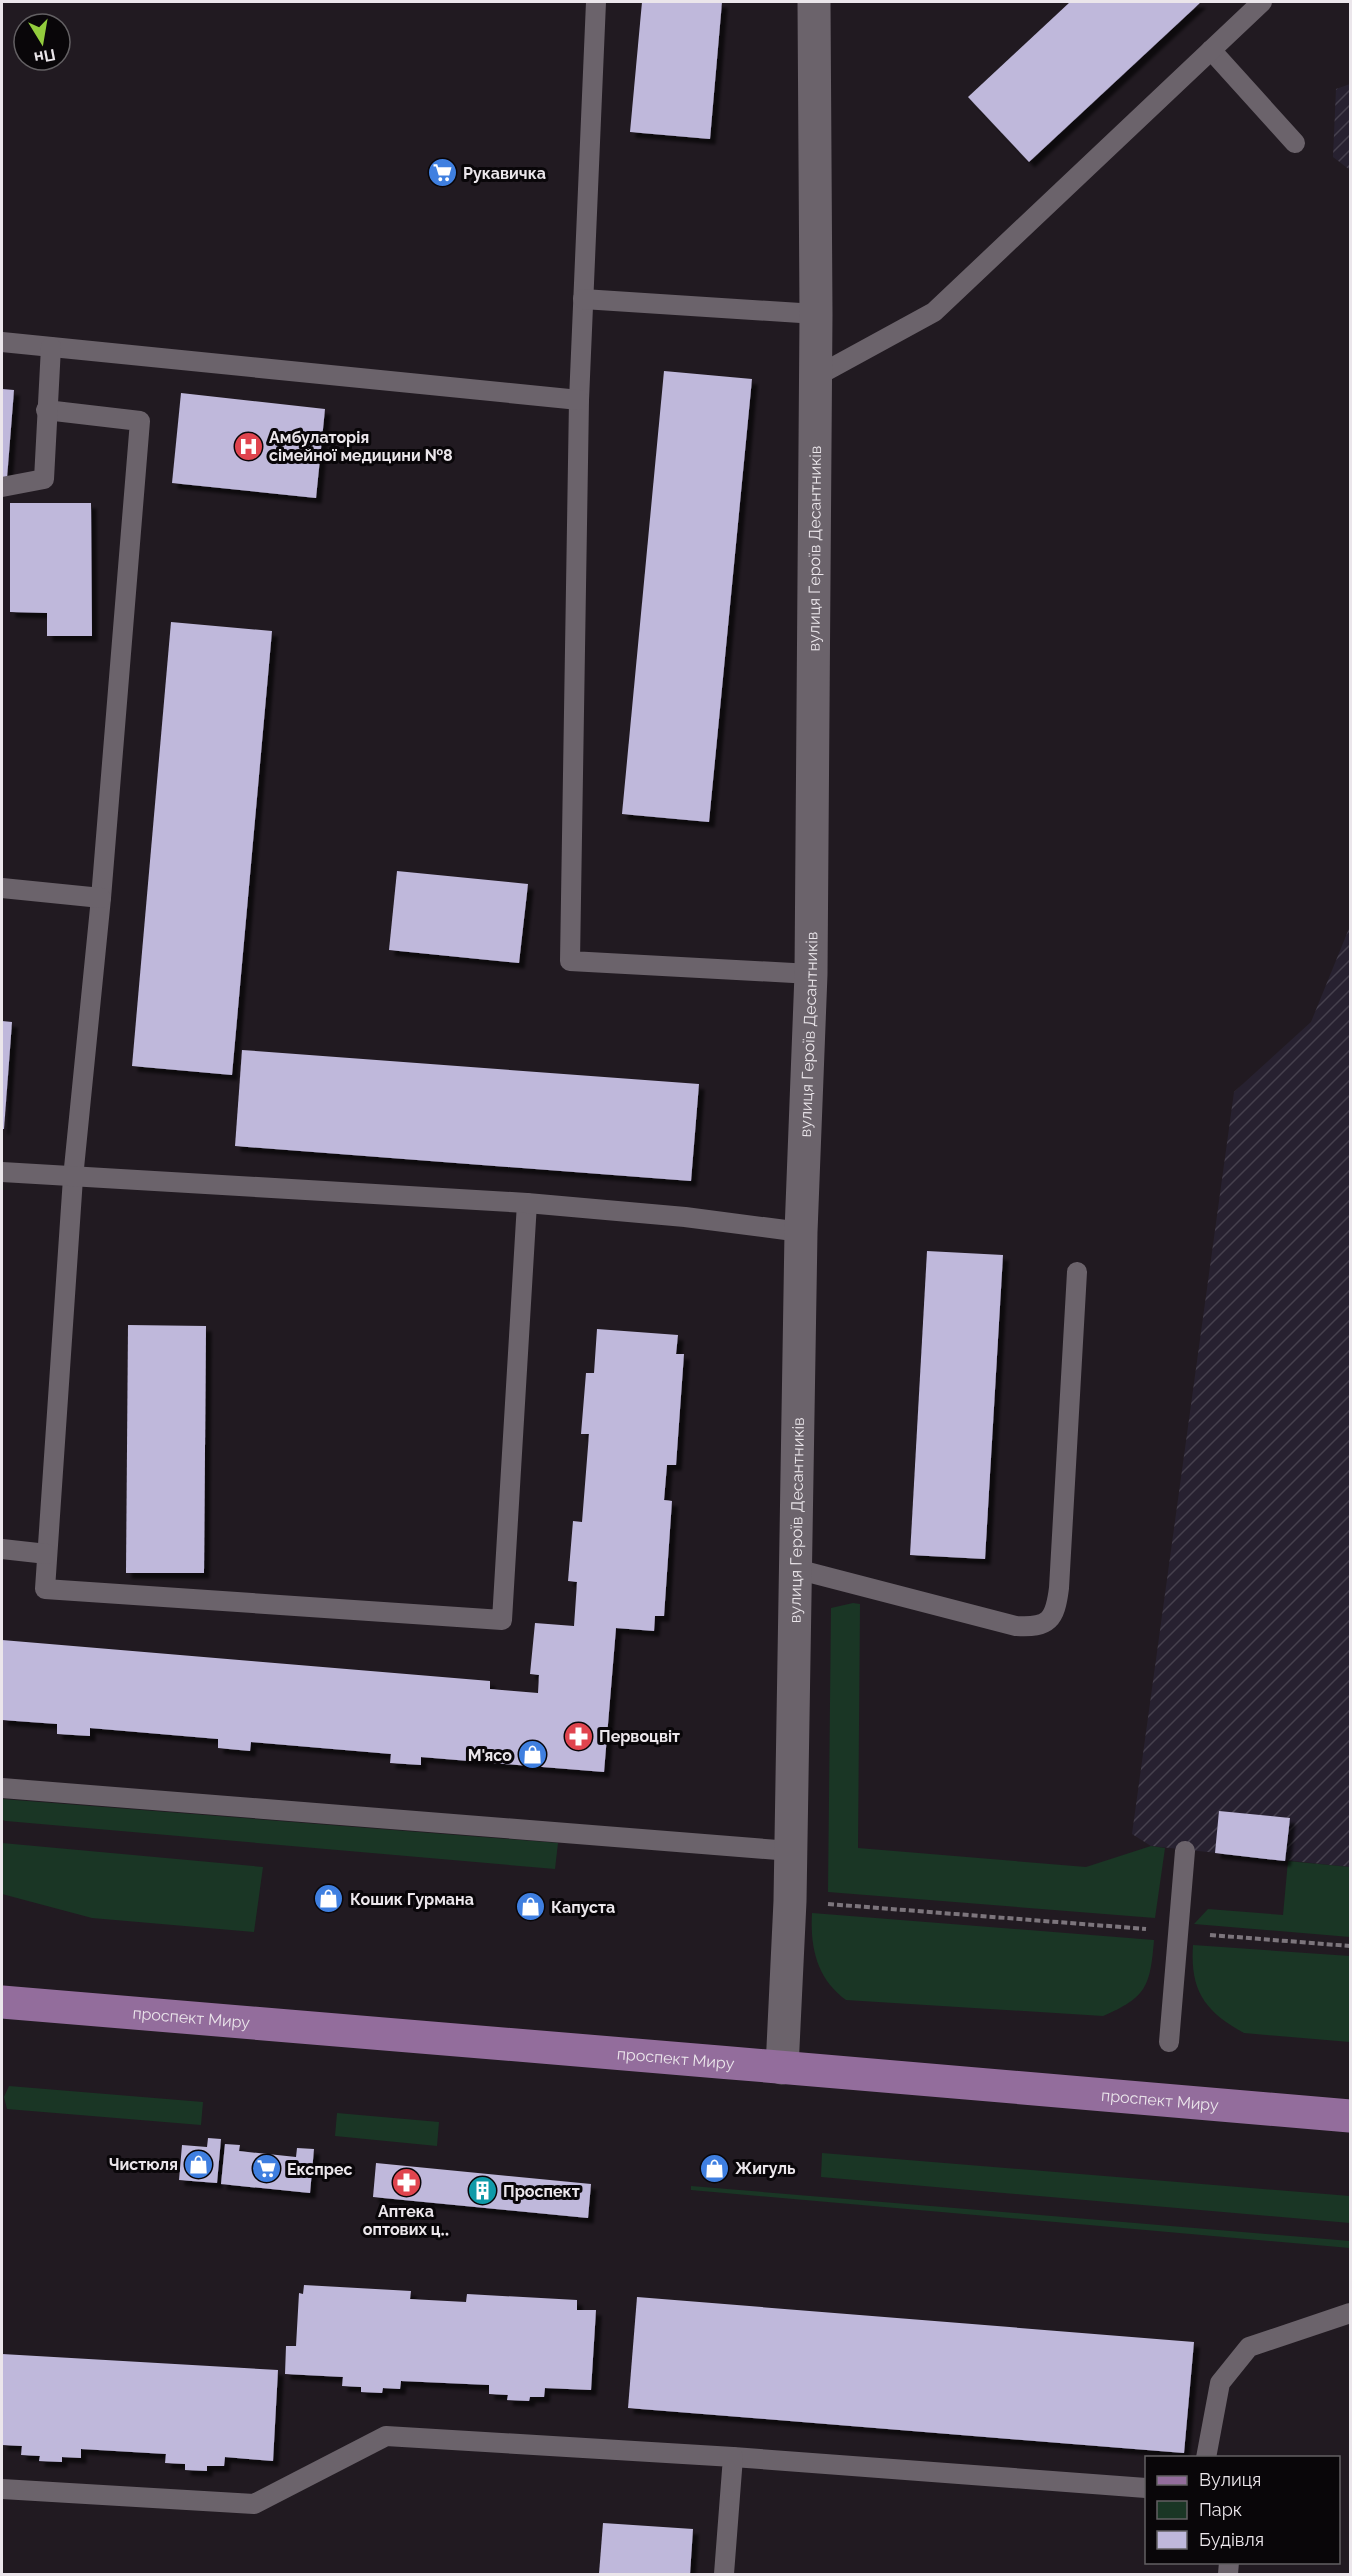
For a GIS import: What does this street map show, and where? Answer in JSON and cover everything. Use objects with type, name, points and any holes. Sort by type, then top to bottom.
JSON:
[{"type":"main road","name":"проспект Миру","points":[[2,2002],[458,2038],[1350,2116]]},
{"type":"street","name":"вулиця Героїв Десантників","points":[[782,2068],[791,1851],[801,1232],[811,974],[816,314],[814,2]]},
{"type":"lane","points":[[596,2],[579,400],[570,961],[811,974]]},
{"type":"lane","points":[[815,377],[934,312],[1262,2]]},
{"type":"lane","points":[[1211,50],[1295,143]]},
{"type":"lane","points":[[583,299],[816,314]]},
{"type":"lane","points":[[2,342],[579,400]]},
{"type":"lane","points":[[2,487],[44,479],[51,348]]},
{"type":"lane","points":[[46,410],[140,421],[101,898],[73,1178],[45,1589],[502,1620],[527,1203]]},
{"type":"lane","points":[[2,888],[101,898]]},
{"type":"lane","points":[[2,1173],[527,1203],[685,1217],[801,1232]]},
{"type":"lane","points":[[796,1569],[1016,1626],[1034,1627],[1047,1622],[1056,1610],[1059,1588],[1077,1272]]},
{"type":"lane","points":[[2,1549],[48,1554]]},
{"type":"lane","points":[[2,1788],[791,1851]]},
{"type":"lane","points":[[1169,2042],[1185,1851]]},
{"type":"lane","points":[[1206,2456],[1220,2383],[1249,2347],[1350,2313]]},
{"type":"lane","points":[[2,2489],[254,2504],[386,2436],[733,2457],[1145,2488]]},
{"type":"lane","points":[[724,2574],[733,2457]]},
{"type":"path","points":[[824,1903],[1350,1946]]},
{"type":"shaded area","points":[[1350,84],[1350,170],[1333,157],[1336,89]]},
{"type":"shaded area","points":[[1350,926],[1350,1867],[1151,1846],[1132,1834],[1234,1092],[1311,1022]]},
{"type":"green space","points":[[853,1603],[860,1604],[858,1848],[1086,1867],[1151,1846],[1165,1848],[1155,1918],[828,1892],[831,1608]]},
{"type":"green space","points":[[2,1799],[558,1843],[555,1869],[6,1821],[2,1820]]},
{"type":"green space","points":[[2,1843],[263,1867],[254,1932],[92,1918],[2,1894]]},
{"type":"green space","points":[[1288,1861],[1350,1867],[1350,1937],[1194,1924],[1208,1909],[1283,1915]]},
{"type":"green space","points":[[812,1913],[1154,1940],[1151,1969],[1144,1988],[1137,1996],[1129,2003],[1103,2016],[846,2000],[828,1982],[817,1962],[812,1938]]},
{"type":"green space","points":[[1193,1945],[1350,1956],[1350,2042],[1244,2033],[1230,2025],[1202,1998],[1194,1975]]},
{"type":"green space","points":[[9,2086],[203,2102],[201,2125],[7,2109],[4,2097]]},
{"type":"green space","points":[[337,2113],[439,2122],[437,2146],[335,2136]]},
{"type":"green space","points":[[822,2153],[1350,2196],[1350,2223],[821,2177]]},
{"type":"green space","points":[[691,2186],[1350,2241],[1350,2248],[691,2190]]},
{"type":"building","points":[[642,2],[722,2],[710,139],[630,132]]},
{"type":"building","points":[[1070,2],[1201,2],[1029,162],[968,97]]},
{"type":"building","points":[[664,371],[752,379],[709,822],[622,814]]},
{"type":"building","points":[[2,389],[14,390],[7,478],[2,478]]},
{"type":"building","name":"Амбулаторія сімейної медицини №8","points":[[181,393],[325,409],[316,498],[172,483]]},
{"type":"building","points":[[10,503],[91,503],[92,636],[47,636],[47,613],[10,612]]},
{"type":"building","points":[[171,622],[272,631],[232,1075],[132,1066]]},
{"type":"building","points":[[397,871],[528,884],[519,963],[389,950]]},
{"type":"building","points":[[2,1021],[12,1022],[4,1129],[2,1129]]},
{"type":"building","points":[[242,1050],[699,1084],[691,1181],[235,1146]]},
{"type":"building","points":[[927,1251],[1003,1255],[985,1559],[910,1555]]},
{"type":"building","points":[[128,1325],[206,1326],[204,1573],[126,1573]]},
{"type":"building","points":[[597,1329],[678,1335],[676,1354],[684,1354],[676,1465],[667,1465],[664,1500],[672,1501],[664,1616],[655,1616],[654,1631],[616,1628],[604,1772],[421,1757],[421,1765],[390,1763],[391,1754],[251,1742],[250,1751],[218,1748],[218,1739],[90,1728],[90,1736],[57,1734],[57,1724],[2,1720],[2,1640],[490,1681],[490,1689],[538,1693],[539,1675],[530,1674],[535,1623],[574,1626],[577,1582],[568,1581],[573,1521],[582,1522],[589,1434],[581,1434],[586,1373],[594,1373]]},
{"type":"building","points":[[1219,1811],[1290,1818],[1285,1861],[1215,1853]]},
{"type":"building","points":[[208,2138],[221,2139],[217,2183],[179,2180],[182,2145],[207,2147]]},
{"type":"building","points":[[225,2144],[240,2145],[239,2151],[296,2157],[297,2148],[314,2149],[310,2193],[221,2184]]},
{"type":"building","name":"Проспект","points":[[376,2163],[591,2184],[588,2218],[373,2197]]},
{"type":"building","points":[[304,2285],[411,2291],[410,2299],[466,2302],[467,2294],[577,2300],[577,2310],[596,2310],[591,2390],[545,2388],[544,2397],[530,2397],[529,2401],[507,2400],[508,2395],[489,2394],[489,2385],[401,2381],[400,2389],[383,2388],[382,2393],[361,2392],[361,2387],[342,2386],[343,2377],[285,2374],[286,2346],[296,2346],[299,2293],[303,2294]]},
{"type":"building","points":[[637,2297],[1194,2342],[1184,2453],[628,2408]]},
{"type":"building","points":[[2,2354],[278,2370],[273,2461],[225,2457],[224,2466],[207,2466],[207,2471],[185,2470],[185,2464],[165,2463],[166,2454],[81,2449],[81,2458],[62,2457],[62,2462],[39,2461],[40,2456],[21,2455],[22,2446],[2,2445]]},
{"type":"building","points":[[603,2523],[693,2529],[690,2574],[599,2574]]},
{"type":"place","name":"Рукавичка","points":[[442,173]]},
{"type":"place","name":"Амбулаторія сімейної медицини №8","points":[[248,446]]},
{"type":"place","name":"Первоцвіт","points":[[578,1736]]},
{"type":"place","name":"М'ясо","points":[[533,1755]]},
{"type":"place","name":"Кошик Гурмана","points":[[329,1899]]},
{"type":"place","name":"Капуста","points":[[530,1907]]},
{"type":"place","name":"Чистюля","points":[[199,2164]]},
{"type":"place","name":"Жигуль","points":[[714,2168]]},
{"type":"place","name":"Експрес","points":[[266,2169]]},
{"type":"place","name":"Аптека оптових ц‥","points":[[406,2183]]},
{"type":"place","name":"Проспект","points":[[482,2191]]}]
